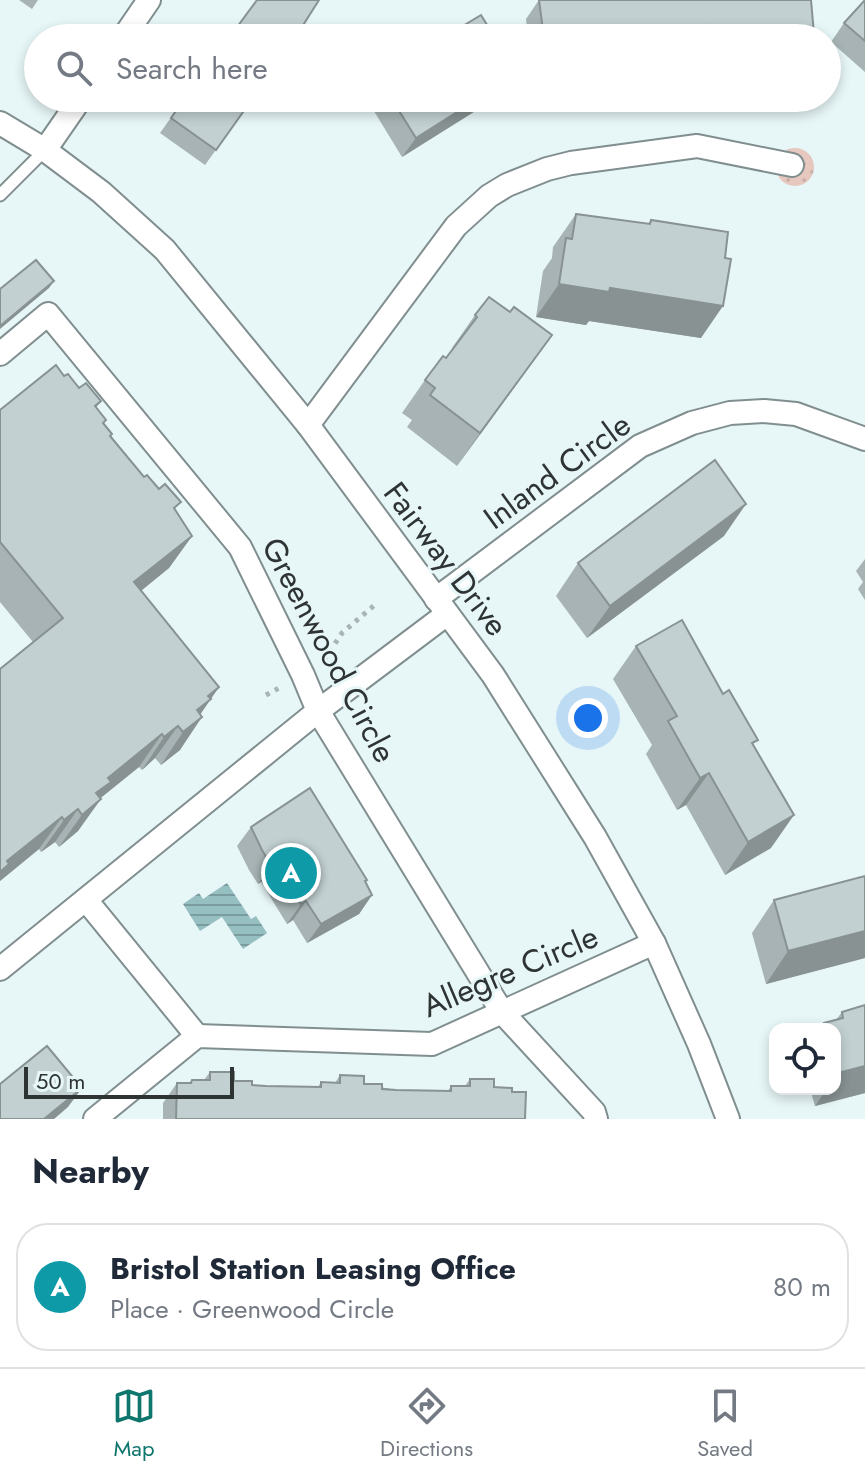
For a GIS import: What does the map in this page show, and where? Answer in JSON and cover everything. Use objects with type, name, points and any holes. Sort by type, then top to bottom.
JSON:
[{"type":"street","points":[[133,24],[149,0]]},
{"type":"street","points":[[45,150],[71,112]]},
{"type":"street","name":"Fairway Drive","points":[[0,123],[45,150],[101,192],[165,250],[308,425],[493,675],[595,837],[654,943],[728,1119]]},
{"type":"street","points":[[308,425],[456,226],[489,196],[507,185],[571,163],[697,146],[792,165]]},
{"type":"street","name":"Greenwood Circle","points":[[0,354],[48,314],[240,547],[318,711],[502,1012],[594,1112],[596,1119]]},
{"type":"street","name":"Inland Circle","points":[[441,606],[640,446],[692,423],[730,413],[764,411],[796,414],[865,439]]},
{"type":"street","points":[[0,969],[318,711],[441,606]]},
{"type":"street","points":[[86,900],[197,1036],[95,1119]]},
{"type":"street","name":"Allegre Circle","points":[[197,1036],[432,1044],[654,943]]},
{"type":"lane","points":[[0,195],[45,150]]},
{"type":"path","points":[[323,661],[342,633],[377,603]]},
{"type":"shaded area","points":[[795,148],[809,153],[814,167],[809,181],[795,186],[781,181],[776,167],[781,153]]},
{"type":"water","points":[[227,883],[251,919],[256,916],[267,933],[243,949],[222,917],[200,931],[183,904],[199,893],[203,899]]},
{"type":"building","points":[[257,0],[319,0],[304,24],[239,24]]},
{"type":"building","points":[[539,0],[811,0],[813,24],[542,24]]},
{"type":"building","points":[[865,0],[865,41],[844,23]]},
{"type":"building","points":[[481,15],[486,24],[466,24]]},
{"type":"building","points":[[175,112],[243,112],[216,150],[171,118]]},
{"type":"building","points":[[400,112],[457,112],[416,138]]},
{"type":"building","points":[[576,214],[650,224],[651,220],[728,232],[725,258],[731,259],[723,306],[610,288],[609,292],[559,284],[566,238],[572,239]]},
{"type":"building","points":[[36,260],[54,281],[0,326],[0,289]]},
{"type":"building","points":[[489,297],[510,312],[514,307],[552,335],[480,433],[430,395],[435,388],[425,380],[443,356],[446,358]]},
{"type":"building","points":[[56,365],[79,388],[86,383],[101,401],[95,406],[106,420],[103,423],[112,434],[110,436],[144,477],[147,475],[159,489],[165,484],[181,502],[174,508],[192,536],[134,582],[219,687],[208,696],[211,699],[197,710],[202,717],[183,732],[178,726],[164,737],[162,734],[108,778],[111,782],[96,793],[101,799],[82,815],[78,809],[64,820],[62,817],[7,861],[9,864],[0,872],[0,669],[63,618],[0,542],[0,410]]},
{"type":"building","points":[[715,460],[746,504],[610,606],[578,563]]},
{"type":"building","points":[[682,620],[723,694],[729,690],[758,740],[752,743],[794,815],[748,842],[709,773],[700,778],[668,721],[677,716],[636,646]]},
{"type":"building","points":[[310,788],[367,880],[372,895],[321,924],[306,901],[301,904],[275,863],[271,865],[251,827]]},
{"type":"building","points":[[865,876],[865,931],[788,951],[774,900]]},
{"type":"building","points":[[865,1005],[865,1066],[841,1072],[841,1023],[824,1023],[843,1018],[842,1012]]},
{"type":"building","points":[[47,1046],[82,1088],[44,1119],[0,1119],[0,1084]]},
{"type":"building","points":[[210,1072],[234,1072],[234,1081],[252,1081],[252,1085],[266,1086],[321,1087],[321,1082],[340,1083],[340,1075],[364,1076],[364,1084],[382,1084],[382,1089],[396,1090],[451,1091],[451,1086],[470,1086],[470,1079],[494,1079],[494,1087],[526,1092],[525,1119],[176,1119],[177,1083],[210,1080]]},
{"type":"place","name":"Bristol Station Leasing Office","points":[[291,873]]}]
